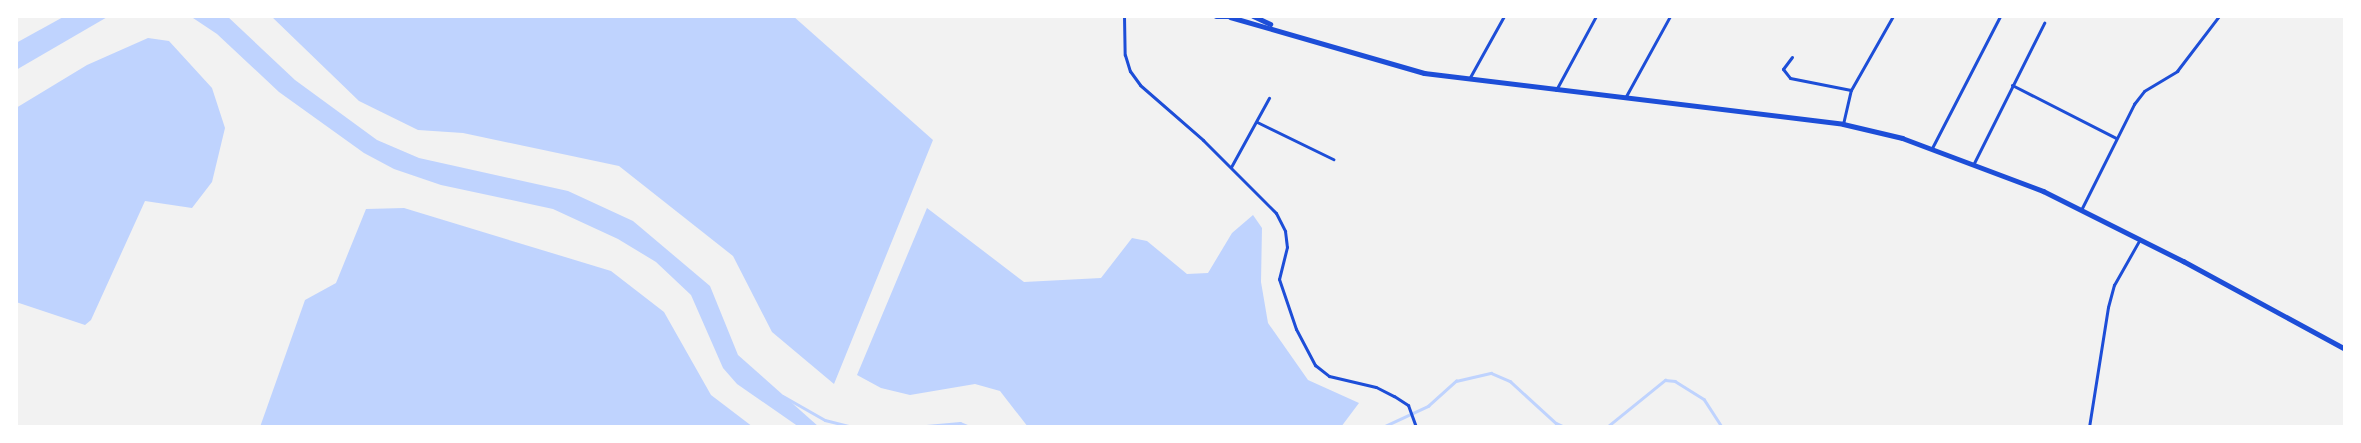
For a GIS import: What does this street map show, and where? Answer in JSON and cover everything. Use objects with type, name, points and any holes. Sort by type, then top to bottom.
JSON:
[{"type":"main road","points":[[1216,16],[1231,17],[1289,32],[1390,65],[1470,79],[1842,124],[1875,130],[1974,164],[2081,210],[2140,238],[2345,349]]},
{"type":"main road","points":[[1253,16],[1289,32]]},
{"type":"street","points":[[1124,16],[1125,55],[1130,71],[1140,85],[1231,166],[1276,213],[1286,231],[1287,247],[1279,279],[1296,329],[1316,365],[1329,376],[1376,387],[1408,405],[1416,427]]},
{"type":"street","points":[[1470,79],[1504,16]]},
{"type":"street","points":[[1556,90],[1596,16]]},
{"type":"street","points":[[1625,98],[1670,16]]},
{"type":"street","points":[[1842,124],[1851,90],[1893,16]]},
{"type":"street","points":[[1932,148],[2000,16]]},
{"type":"street","points":[[2081,210],[2116,138],[2144,91],[2177,71],[2219,16]]},
{"type":"street","points":[[1974,164],[2044,23]]},
{"type":"street","points":[[1792,57],[1783,69],[1790,78],[1851,90]]},
{"type":"street","points":[[2012,85],[2116,138]]},
{"type":"street","points":[[1231,166],[1269,98]]},
{"type":"street","points":[[1257,122],[1333,159]]},
{"type":"street","points":[[2089,427],[2108,307],[2114,285],[2140,238]]},
{"type":"water","points":[[65,16],[109,16],[16,70],[16,43]]},
{"type":"water","points":[[190,16],[227,16],[295,80],[377,140],[419,158],[568,191],[633,221],[710,286],[738,355],[819,427],[799,427],[737,384],[723,368],[691,295],[656,262],[618,239],[553,209],[441,185],[394,169],[364,153],[279,92],[217,34]]},
{"type":"water","points":[[271,16],[793,16],[933,140],[834,384],[772,332],[733,256],[619,166],[463,133],[418,130],[359,101]]},
{"type":"water","points":[[148,38],[169,41],[212,88],[225,128],[212,182],[192,208],[145,201],[91,320],[85,325],[16,302],[16,108],[87,65]]},
{"type":"water","points":[[404,208],[611,271],[664,312],[711,395],[753,427],[260,427],[305,300],[336,283],[366,209]]},
{"type":"water","points":[[927,208],[1024,282],[1101,278],[1132,238],[1147,241],[1187,274],[1208,273],[1232,233],[1253,215],[1262,228],[1261,282],[1268,323],[1308,380],[1359,403],[1341,427],[1028,427],[1000,391],[975,384],[910,395],[881,388],[857,375]]},
{"type":"waterway","points":[[1383,427],[1428,406],[1456,381],[1491,373],[1510,381],[1556,423],[1565,427]]},
{"type":"waterway","points":[[1607,427],[1665,380],[1675,381],[1704,399],[1722,427]]},
{"type":"waterway","points":[[783,396],[825,420],[854,427]]},
{"type":"waterway","points":[[915,427],[960,423],[970,427]]}]
